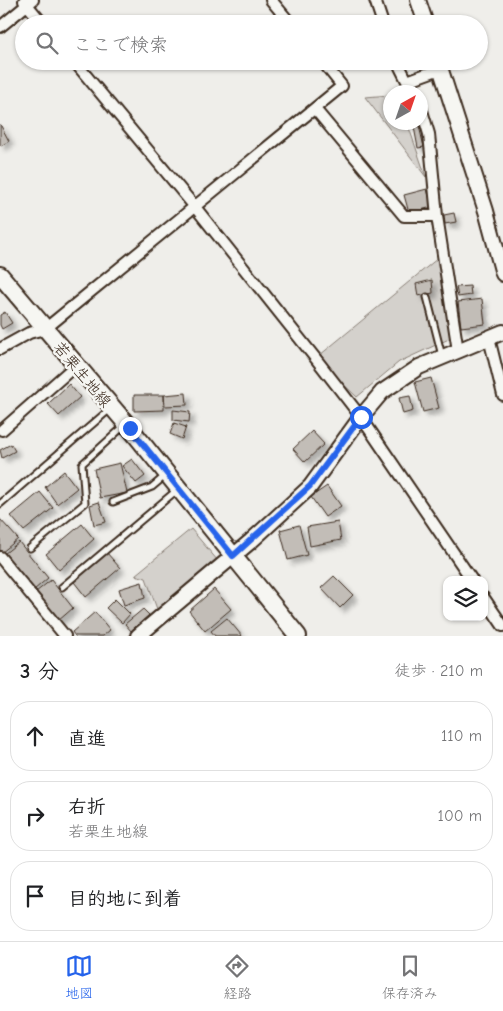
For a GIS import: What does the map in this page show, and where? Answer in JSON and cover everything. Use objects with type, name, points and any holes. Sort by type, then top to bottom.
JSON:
[{"type":"main road","name":"若栗生地線","points":[[0,275],[127,424],[298,636]]},
{"type":"street","points":[[271,0],[283,15]]},
{"type":"street","points":[[376,0],[380,15]]},
{"type":"street","points":[[418,0],[423,15]]},
{"type":"street","points":[[0,27],[28,2],[37,15]]},
{"type":"street","points":[[81,70],[195,207],[361,417],[469,576]]},
{"type":"street","points":[[0,349],[29,333],[45,329],[315,109],[342,86],[329,70]]},
{"type":"street","points":[[402,70],[410,85]]},
{"type":"street","points":[[407,81],[429,70]]},
{"type":"street","points":[[441,70],[486,211],[503,274]]},
{"type":"street","points":[[315,109],[404,216],[437,216]]},
{"type":"street","points":[[428,130],[437,216],[458,351]]},
{"type":"street","points":[[138,636],[233,556],[310,486],[382,392],[419,366],[503,332]]},
{"type":"street","points":[[489,338],[503,395]]},
{"type":"street","points":[[2,430],[76,365]]},
{"type":"street","points":[[0,557],[65,636]]},
{"type":"street","points":[[488,604],[503,626]]},
{"type":"lane","points":[[427,297],[442,357]]},
{"type":"lane","points":[[0,504],[112,407]]},
{"type":"lane","points":[[30,548],[85,503],[82,464],[127,424]]},
{"type":"lane","points":[[113,502],[152,487],[168,474]]},
{"type":"lane","points":[[62,587],[179,488]]},
{"type":"shaded area","points":[[383,96],[383,121],[365,97]]},
{"type":"shaded area","points":[[390,130],[410,130],[426,177]]},
{"type":"shaded area","points":[[438,258],[451,338],[399,362],[357,397],[339,380],[320,355]]},
{"type":"shaded area","points":[[191,529],[218,561],[158,612],[146,578],[135,575]]},
{"type":"building","points":[[0,124],[9,141],[1,146],[0,145]]},
{"type":"building","points":[[415,130],[420,130],[424,147],[418,148]]},
{"type":"building","points":[[427,189],[432,207],[409,213],[404,195]]},
{"type":"building","points":[[454,213],[456,222],[445,224],[444,215]]},
{"type":"building","points":[[432,280],[433,293],[418,296],[416,284]]},
{"type":"building","points":[[470,286],[471,295],[458,297],[456,287]]},
{"type":"building","points":[[482,299],[485,324],[461,327],[458,302]]},
{"type":"building","points":[[5,312],[12,323],[2,329],[0,315]]},
{"type":"building","points":[[431,378],[439,408],[423,412],[415,382]]},
{"type":"building","points":[[69,384],[80,397],[59,416],[48,404]]},
{"type":"building","points":[[186,393],[187,405],[165,406],[164,395]]},
{"type":"building","points":[[134,395],[164,395],[164,410],[134,411]]},
{"type":"building","points":[[410,396],[413,411],[403,414],[399,398]]},
{"type":"building","points":[[173,410],[190,412],[189,422],[173,420]]},
{"type":"building","points":[[174,423],[186,427],[182,439],[170,434]]},
{"type":"building","points":[[312,431],[324,444],[305,462],[293,449]]},
{"type":"building","points":[[11,444],[15,451],[2,458],[0,450]]},
{"type":"building","points":[[132,459],[145,476],[136,483],[122,466]]},
{"type":"building","points":[[120,463],[127,493],[100,498],[94,469]]},
{"type":"building","points":[[64,471],[77,488],[57,504],[45,487]]},
{"type":"building","points":[[327,486],[341,506],[325,517],[311,497]]},
{"type":"building","points":[[40,492],[53,508],[24,531],[11,516]]},
{"type":"building","points":[[99,502],[106,522],[94,525],[90,505]]},
{"type":"building","points":[[0,519],[18,539],[1,553],[0,551]]},
{"type":"building","points":[[338,522],[341,540],[310,546],[307,527]]},
{"type":"building","points":[[82,524],[94,539],[59,570],[46,554]]},
{"type":"building","points":[[299,525],[307,555],[288,560],[280,530]]},
{"type":"building","points":[[19,542],[48,578],[34,590],[4,554]]},
{"type":"building","points":[[107,553],[120,568],[86,597],[74,582]]},
{"type":"building","points":[[334,576],[353,595],[340,608],[321,588]]},
{"type":"building","points":[[51,580],[73,608],[58,621],[36,592]]},
{"type":"building","points":[[142,582],[145,598],[124,605],[119,589]]},
{"type":"building","points":[[214,589],[231,609],[205,631],[189,611]]},
{"type":"building","points":[[115,599],[130,614],[122,623],[106,608]]},
{"type":"building","points":[[143,609],[149,615],[131,631],[125,624]]},
{"type":"building","points":[[95,612],[110,630],[103,636],[75,636],[72,632]]},
{"type":"building","points":[[227,618],[242,636],[215,636],[211,631]]},
{"type":"route","points":[[130,428],[233,556],[310,486],[361,417]]}]
